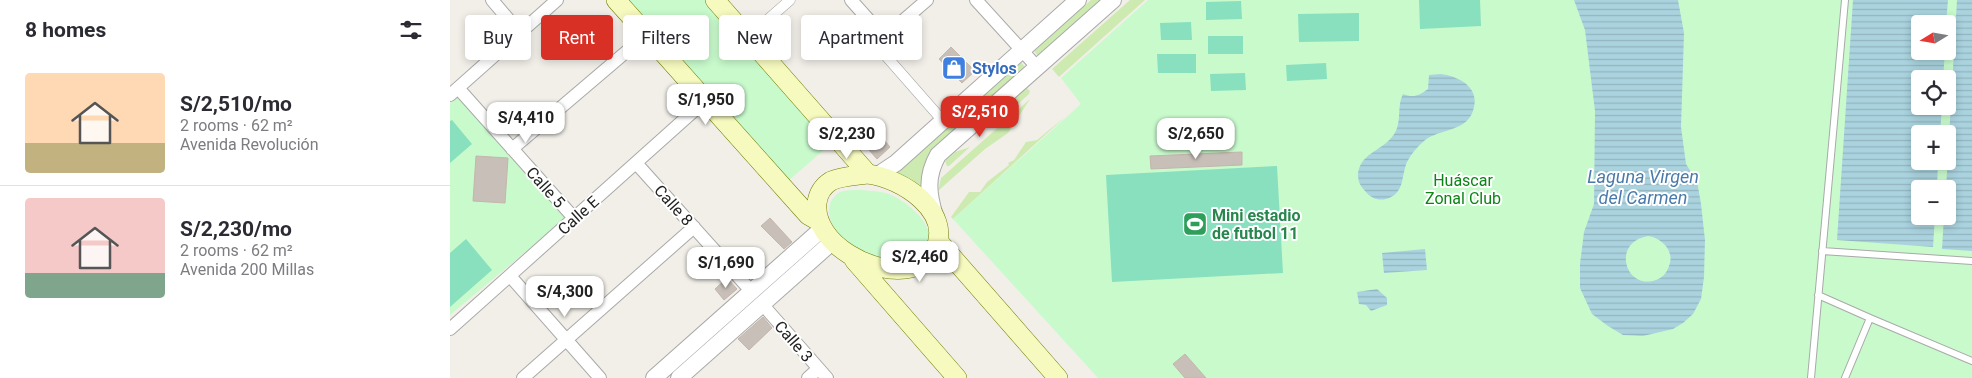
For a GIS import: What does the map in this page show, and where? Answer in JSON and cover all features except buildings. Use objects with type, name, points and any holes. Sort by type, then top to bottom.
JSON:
[{"type":"main road","points":[[616,0],[629,15]]},
{"type":"main road","points":[[715,0],[728,15]]},
{"type":"main road","points":[[669,60],[808,216],[849,254],[949,375]]},
{"type":"main road","points":[[769,60],[873,175]]},
{"type":"main road","points":[[825,231],[816,210],[817,199],[822,188],[831,181],[844,177],[873,175],[896,182],[915,194],[935,216],[939,230],[939,242],[932,256],[918,266],[909,269],[880,268],[858,260],[849,254]]},
{"type":"main road","points":[[939,242],[1058,378]]},
{"type":"street","points":[[492,0],[505,15]]},
{"type":"street","points":[[531,23],[557,0]]},
{"type":"street","points":[[773,15],[790,0]]},
{"type":"street","points":[[850,0],[864,15]]},
{"type":"street","points":[[910,15],[927,0]]},
{"type":"street","points":[[976,0],[1037,67]]},
{"type":"street","points":[[873,175],[896,163],[1078,0]]},
{"type":"street","points":[[935,216],[928,190],[928,178],[932,164],[938,155],[1113,0]]},
{"type":"street","points":[[512,149],[623,55]]},
{"type":"street","points":[[454,91],[489,60]]},
{"type":"street","points":[[890,60],[943,121]]},
{"type":"street","name":"Calle 5","points":[[454,91],[512,149],[574,218]]},
{"type":"street","name":"Calle E","points":[[450,329],[706,100]]},
{"type":"street","name":"Calle 8","points":[[636,163],[757,298]]},
{"type":"street","points":[[523,378],[694,227]]},
{"type":"street","points":[[679,378],[825,231]]},
{"type":"street","points":[[510,276],[600,378]]},
{"type":"street","points":[[654,378],[757,298]]},
{"type":"street","name":"Calle 3","points":[[757,298],[823,373]]},
{"type":"street","points":[[808,378],[823,373]]},
{"type":"lane","points":[[1811,378],[1845,0]]},
{"type":"lane","points":[[1822,251],[1972,262]]},
{"type":"lane","points":[[1818,295],[1972,361]]},
{"type":"lane","points":[[1845,378],[1870,318]]},
{"type":"green space","points":[[626,0],[709,0],[722,15],[719,15],[719,60],[762,60],[834,141],[787,182],[679,60],[709,60],[709,15],[639,15]]},
{"type":"green space","points":[[1091,0],[1106,0],[1040,59],[1034,51]]},
{"type":"green space","points":[[1130,0],[1145,0],[1059,77],[1052,69]]},
{"type":"green space","name":"Huáscar Zonal Club","points":[[1148,0],[1972,0],[1972,378],[1098,378],[953,219],[1081,104],[1061,78]]},
{"type":"green space","points":[[1419,0],[1480,0],[1481,26],[1420,29]]},
{"type":"green space","points":[[1241,1],[1242,19],[1206,20],[1206,2]]},
{"type":"green space","points":[[1359,13],[1359,41],[1299,42],[1298,14]]},
{"type":"green space","points":[[1191,22],[1192,40],[1161,40],[1160,23]]},
{"type":"green space","points":[[1208,36],[1243,36],[1243,54],[1208,54]]},
{"type":"green space","points":[[1157,54],[1196,54],[1196,73],[1158,73]]},
{"type":"green space","points":[[1021,62],[1027,70],[925,171],[920,189],[894,173]]},
{"type":"green space","points":[[1326,63],[1327,79],[1287,81],[1286,65]]},
{"type":"green space","points":[[1245,73],[1246,90],[1211,91],[1210,74]]},
{"type":"green space","points":[[1027,88],[1030,91],[1029,94],[1008,113],[1009,106],[1014,99]]},
{"type":"green space","points":[[457,97],[567,217],[450,315],[450,103]]},
{"type":"green space","points":[[1030,99],[1008,133],[985,149],[938,191],[941,178]]},
{"type":"green space","points":[[1066,116],[953,219],[951,217],[969,192],[980,192],[987,182],[1014,160],[1026,142],[1037,140]]},
{"type":"green space","points":[[452,120],[472,144],[450,163],[450,121]]},
{"type":"green space","points":[[970,147],[947,166],[945,161],[955,152]]},
{"type":"green space","name":"Mini estadio de futbol 11","points":[[1277,166],[1283,273],[1112,282],[1106,175]]},
{"type":"green space","points":[[861,190],[891,195],[906,204],[920,217],[929,233],[929,241],[921,254],[906,260],[883,259],[859,250],[841,237],[833,226],[829,207],[836,195],[841,192]]},
{"type":"green space","points":[[466,239],[492,270],[450,307],[450,253]]},
{"type":"water","name":"Laguna Virgen del Carmen","points":[[1574,0],[1678,0],[1684,33],[1681,127],[1686,164],[1697,181],[1705,240],[1704,277],[1701,299],[1693,314],[1673,329],[1643,336],[1623,335],[1592,314],[1580,288],[1580,264],[1584,232],[1594,204],[1595,111],[1585,30]],"holes":[[[1648,236],[1662,242],[1669,250],[1669,266],[1662,277],[1645,282],[1636,279],[1630,272],[1626,264],[1626,255],[1629,247],[1636,240]]]},
{"type":"water","points":[[1853,0],[1948,0],[1947,15],[1911,15],[1911,60],[1944,60],[1944,70],[1911,70],[1911,115],[1941,115],[1941,125],[1911,125],[1911,170],[1938,170],[1937,180],[1911,180],[1911,225],[1934,225],[1933,247],[1837,240]]},
{"type":"water","points":[[1957,0],[1972,0],[1972,251],[1942,249],[1943,225],[1956,225],[1956,180],[1947,180],[1947,170],[1956,170],[1956,125],[1950,125],[1950,115],[1956,115],[1956,70],[1953,70],[1954,60],[1956,60]]},
{"type":"water","points":[[1441,74],[1454,77],[1470,88],[1475,100],[1471,115],[1460,125],[1438,133],[1424,141],[1412,153],[1405,167],[1399,189],[1392,197],[1380,200],[1372,197],[1360,184],[1358,175],[1362,162],[1392,137],[1397,127],[1403,94],[1416,96],[1422,93],[1428,89],[1429,75]]},
{"type":"water","points":[[1425,249],[1427,270],[1384,273],[1382,253]]},
{"type":"water","points":[[1377,289],[1387,298],[1387,305],[1371,311],[1366,305],[1359,304],[1357,292]]},
{"type":"place","name":"Stylos","points":[[954,68]]},
{"type":"place","name":"Mini estadio de futbol 11","points":[[1195,224]]}]
